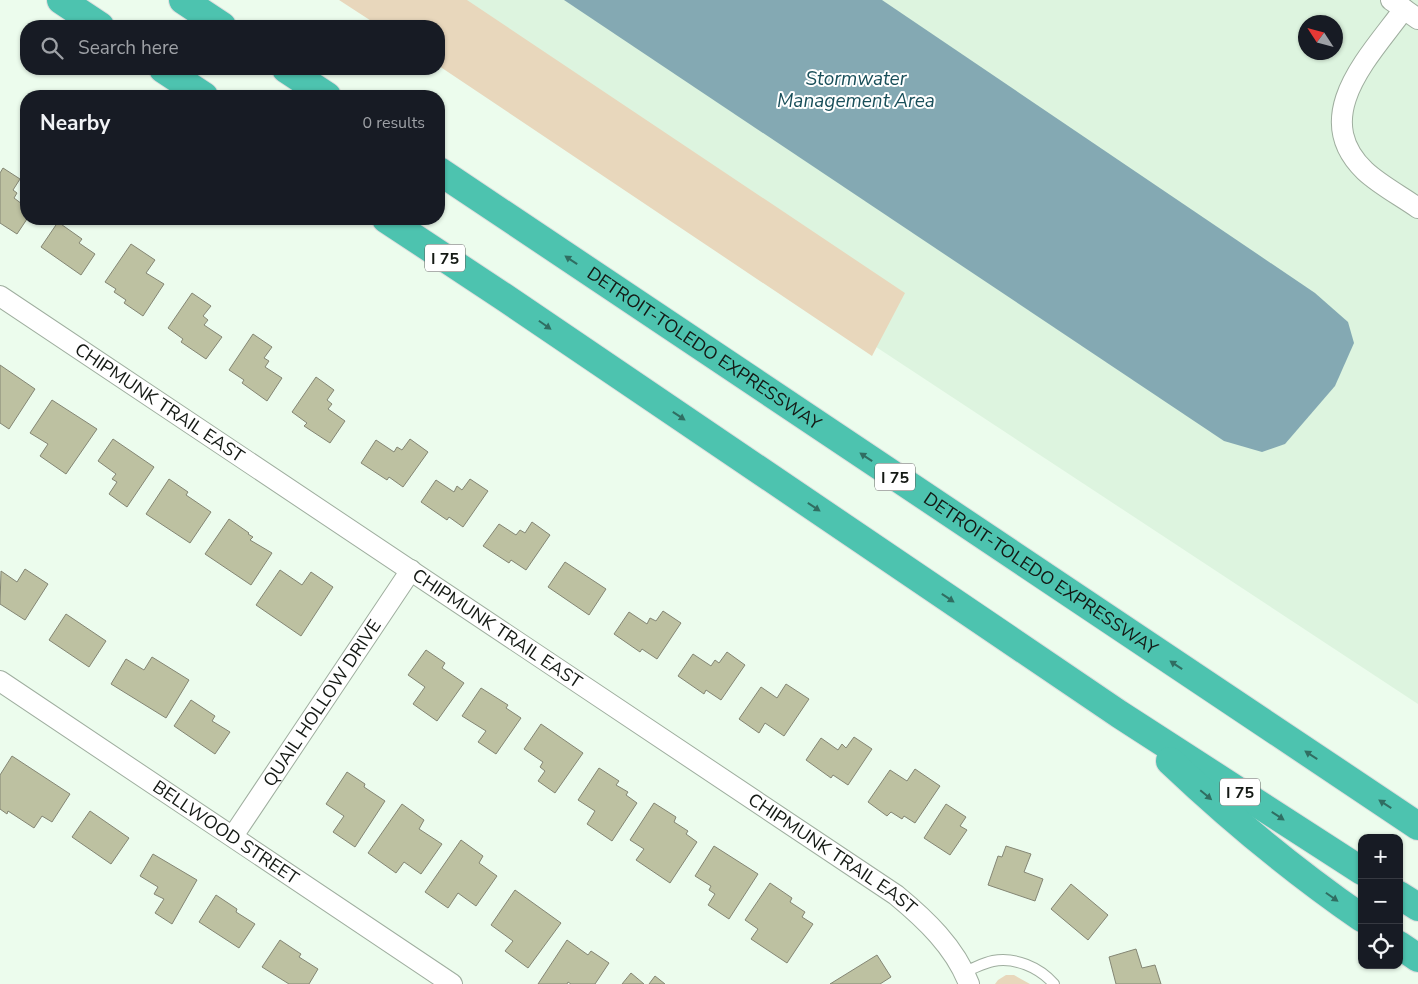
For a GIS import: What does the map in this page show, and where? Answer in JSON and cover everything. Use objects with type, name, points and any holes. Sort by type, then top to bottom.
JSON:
[{"type":"highway","points":[[61,0],[91,20]]},
{"type":"highway","points":[[183,0],[213,20]]},
{"type":"highway","points":[[172,75],[195,90]]},
{"type":"highway","points":[[295,75],[318,90]]},
{"type":"highway","name":"DETROIT-TOLEDO EXPRESSWAY","points":[[445,175],[1418,826]]},
{"type":"highway","name":"I 75","points":[[395,225],[1119,714],[1358,868]]},
{"type":"highway","points":[[1119,714],[1202,792],[1316,886],[1358,915]]},
{"type":"highway","points":[[1403,898],[1418,907]]},
{"type":"highway","points":[[1403,948],[1418,958]]},
{"type":"street","points":[[1404,9],[1356,75],[1346,95],[1341,117],[1342,132],[1346,145],[1366,172],[1418,208]]},
{"type":"street","name":"CHIPMUNK TRAIL EAST","points":[[0,296],[896,895],[926,920],[950,949],[966,978]]},
{"type":"street","name":"QUAIL HOLLOW DRIVE","points":[[233,836],[411,570]]},
{"type":"street","name":"BELLWOOD STREET","points":[[0,681],[452,984]]},
{"type":"lane","points":[[966,978],[994,961],[1015,961],[1036,968],[1054,984]]},
{"type":"shaded area","points":[[339,0],[467,0],[905,293],[872,356],[445,70],[445,20],[370,20]]},
{"type":"shaded area","points":[[348,0],[1418,0],[1418,704],[445,63],[445,20],[418,20]]},
{"type":"shaded area","points":[[1006,975],[1014,975],[1030,984],[995,984]]},
{"type":"water","name":"Stormwater Management Area","points":[[564,0],[882,0],[1315,293],[1348,322],[1354,343],[1335,386],[1285,444],[1262,452],[1224,441]]},
{"type":"building","points":[[3,168],[20,179],[13,190],[17,193],[14,198],[20,202],[20,225],[23,225],[17,234],[0,223],[0,173]]},
{"type":"building","points":[[56,225],[62,225],[82,239],[79,243],[95,254],[81,275],[41,247]]},
{"type":"building","points":[[131,244],[155,260],[146,273],[164,284],[143,316],[124,303],[126,300],[114,292],[116,289],[105,282]]},
{"type":"building","points":[[192,293],[211,306],[203,316],[208,320],[204,325],[222,337],[206,359],[181,342],[183,339],[168,328]]},
{"type":"building","points":[[253,334],[272,347],[264,358],[269,361],[265,367],[282,378],[267,401],[242,383],[244,380],[229,370]]},
{"type":"building","points":[[0,365],[35,389],[9,429],[0,423]]},
{"type":"building","points":[[316,377],[334,390],[327,400],[332,404],[328,409],[345,421],[330,443],[304,426],[307,423],[292,412]]},
{"type":"building","points":[[52,400],[97,429],[66,474],[40,456],[48,444],[30,433]]},
{"type":"building","points":[[113,439],[154,467],[127,507],[109,494],[117,482],[112,479],[116,474],[98,461]]},
{"type":"building","points":[[410,439],[428,452],[403,487],[389,477],[387,480],[361,463],[376,440],[394,452],[397,447],[402,450]]},
{"type":"building","points":[[169,479],[188,492],[186,495],[211,512],[190,543],[146,514]]},
{"type":"building","points":[[470,479],[488,491],[463,527],[449,517],[447,520],[421,502],[436,480],[454,492],[457,486],[462,490]]},
{"type":"building","points":[[229,519],[253,537],[250,540],[272,553],[251,585],[205,554]]},
{"type":"building","points":[[532,522],[550,535],[526,570],[511,560],[509,563],[483,546],[499,524],[516,535],[520,530],[525,533]]},
{"type":"building","points":[[565,562],[606,589],[589,615],[548,587]]},
{"type":"building","points":[[25,569],[48,584],[25,620],[0,604],[1,571],[17,582]]},
{"type":"building","points":[[280,570],[302,585],[311,572],[333,587],[301,636],[256,605]]},
{"type":"building","points":[[663,611],[681,623],[657,659],[642,649],[640,652],[614,634],[629,612],[647,624],[650,618],[656,621]]},
{"type":"building","points":[[66,614],[106,641],[89,667],[49,640]]},
{"type":"building","points":[[426,650],[445,663],[442,668],[464,683],[437,721],[413,704],[425,687],[408,675]]},
{"type":"building","points":[[727,652],[745,665],[721,700],[706,690],[704,694],[678,676],[693,654],[711,666],[715,660],[719,663]]},
{"type":"building","points":[[152,657],[189,680],[166,718],[111,684],[126,659],[144,670]]},
{"type":"building","points":[[786,684],[809,699],[784,736],[765,723],[759,733],[739,719],[761,687],[777,698]]},
{"type":"building","points":[[481,688],[508,705],[506,708],[521,718],[496,754],[478,742],[486,731],[462,716]]},
{"type":"building","points":[[191,700],[215,716],[212,721],[230,732],[215,754],[174,726]]},
{"type":"building","points":[[541,724],[583,753],[555,793],[538,781],[545,771],[540,767],[543,762],[524,749]]},
{"type":"building","points":[[854,737],[872,749],[848,785],[833,775],[831,778],[806,760],[821,738],[838,750],[842,744],[846,748]]},
{"type":"building","points":[[12,756],[70,794],[52,822],[42,816],[34,828],[8,811],[7,814],[0,809],[0,775]]},
{"type":"building","points":[[599,768],[619,781],[616,785],[628,792],[626,795],[637,803],[612,841],[587,824],[595,811],[578,800]]},
{"type":"building","points":[[915,769],[940,786],[915,823],[904,816],[902,819],[891,812],[887,816],[868,802],[890,770],[907,781]]},
{"type":"building","points":[[347,772],[365,784],[364,787],[385,801],[355,847],[333,832],[344,816],[326,804]]},
{"type":"building","points":[[654,803],[676,817],[674,822],[688,831],[686,834],[697,842],[670,883],[636,860],[644,849],[630,840]]},
{"type":"building","points":[[402,804],[424,820],[419,829],[442,844],[421,874],[404,862],[396,873],[368,853]]},
{"type":"building","points":[[946,804],[966,817],[960,826],[967,830],[950,855],[924,838]]},
{"type":"building","points":[[90,811],[129,838],[111,864],[72,837]]},
{"type":"building","points":[[461,840],[483,856],[479,863],[497,876],[476,906],[458,893],[448,908],[425,892]]},
{"type":"building","points":[[714,846],[758,874],[729,919],[708,905],[715,894],[709,890],[711,886],[695,876]]},
{"type":"building","points":[[1006,846],[1031,854],[1024,872],[1043,879],[1035,901],[988,885],[998,856],[1002,857]]},
{"type":"building","points":[[153,854],[197,880],[172,924],[155,913],[164,899],[154,894],[158,887],[140,876]]},
{"type":"building","points":[[770,883],[792,898],[790,902],[805,912],[802,917],[813,924],[787,963],[751,939],[758,929],[745,920]]},
{"type":"building","points":[[1071,884],[1108,915],[1088,940],[1051,909]]},
{"type":"building","points":[[515,890],[561,923],[528,968],[505,951],[513,941],[491,925]]},
{"type":"building","points":[[216,895],[237,909],[236,912],[255,924],[239,948],[199,922]]},
{"type":"building","points":[[280,940],[301,954],[299,957],[318,969],[309,984],[289,984],[262,967]]},
{"type":"building","points":[[567,940],[588,955],[591,951],[609,963],[595,984],[571,984],[568,982],[567,984],[538,984]]},
{"type":"building","points":[[1136,949],[1142,968],[1155,965],[1161,984],[1116,984],[1109,957]]},
{"type":"building","points":[[877,955],[891,977],[880,984],[830,984]]},
{"type":"building","points":[[631,973],[644,984],[622,984]]},
{"type":"building","points":[[655,976],[665,984],[649,984]]}]
